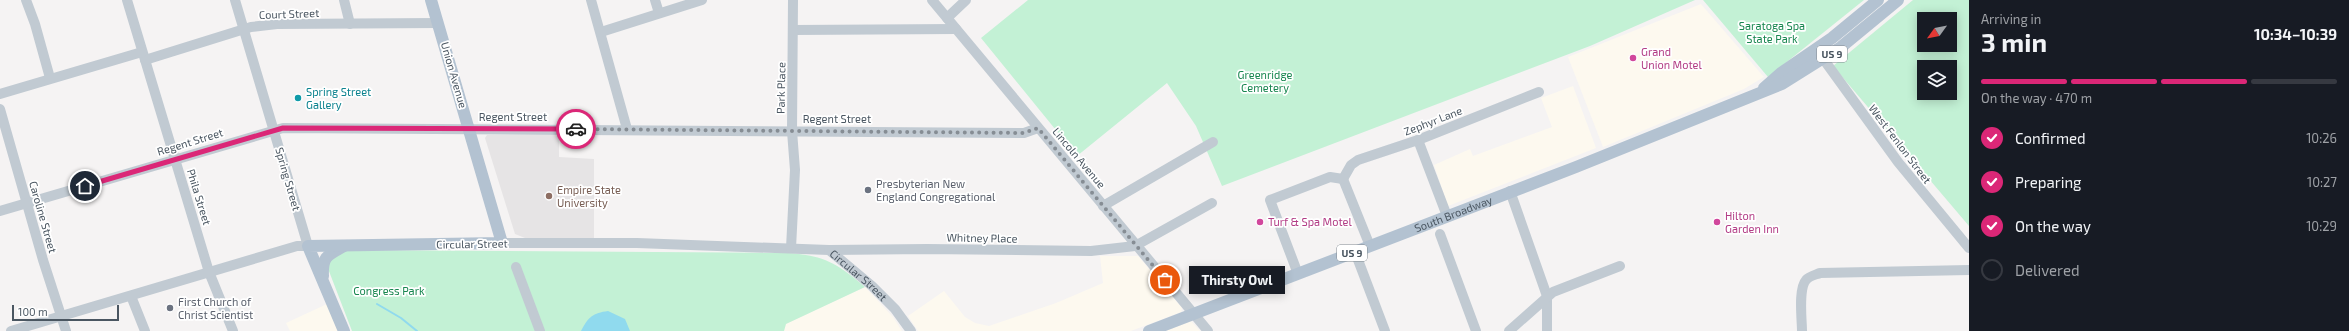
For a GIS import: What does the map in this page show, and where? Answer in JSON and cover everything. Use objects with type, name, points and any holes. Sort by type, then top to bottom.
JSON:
[{"type":"main road","name":"Union Avenue","points":[[431,0],[470,129],[502,243]]},
{"type":"main road","name":"South Broadway","points":[[1820,55],[1878,0]]},
{"type":"main road","name":"South Broadway","points":[[1149,331],[1355,252],[1782,84],[1820,55],[1898,0]]},
{"type":"main road","name":"Circular Street","points":[[308,246],[502,243]]},
{"type":"main road","points":[[323,283],[322,263],[328,255],[346,245]]},
{"type":"main road","name":"Spring Street","points":[[308,246],[344,331]]},
{"type":"street","points":[[26,0],[35,24],[50,78]]},
{"type":"street","name":"Phila Street","points":[[126,0],[209,272],[233,331]]},
{"type":"street","name":"Spring Street","points":[[235,0],[308,246]]},
{"type":"street","points":[[344,0],[350,24]]},
{"type":"street","points":[[591,0],[628,129]]},
{"type":"street","points":[[655,0],[659,13]]},
{"type":"street","points":[[601,32],[702,0]]},
{"type":"street","name":"Park Place","points":[[791,248],[795,180],[792,131],[793,0]]},
{"type":"street","name":"Lincoln Avenue","points":[[932,0],[1135,246],[1208,331]]},
{"type":"street","points":[[947,18],[966,0]]},
{"type":"street","name":"Court Street","points":[[0,94],[50,78],[245,30],[276,24],[438,23]]},
{"type":"street","points":[[793,30],[956,29]]},
{"type":"street","name":"West Fenlon Street","points":[[1820,55],[1898,162],[1969,248]]},
{"type":"street","name":"Zephyr Lane","points":[[1343,179],[1351,165],[1358,160],[1418,140],[1538,92]]},
{"type":"street","name":"Caroline Street","points":[[0,109],[66,331]]},
{"type":"street","name":"Regent Street","points":[[0,211],[283,128],[628,129],[1024,133],[1038,128]]},
{"type":"street","points":[[1418,140],[1447,216]]},
{"type":"street","points":[[1103,206],[1213,142]]},
{"type":"street","points":[[1298,274],[1270,200],[1330,177],[1343,179],[1370,246]]},
{"type":"street","points":[[1510,191],[1547,296],[1547,331]]},
{"type":"street","points":[[1135,246],[1212,203]]},
{"type":"street","points":[[1440,234],[1476,331]]},
{"type":"street","name":"Circular Street","points":[[502,243],[637,243],[829,250],[872,286],[895,309],[911,331]]},
{"type":"street","name":"Circular Street","points":[[11,331],[297,246],[308,246]]},
{"type":"street","name":"Whitney Place","points":[[829,250],[927,249],[1091,251],[1135,246]]},
{"type":"street","points":[[1355,252],[1386,331]]},
{"type":"street","points":[[1509,331],[1553,292],[1620,266]]},
{"type":"street","points":[[516,267],[540,331]]},
{"type":"street","points":[[1802,331],[1802,293],[1806,280],[1820,273],[1969,270]]},
{"type":"street","points":[[131,296],[145,331]]},
{"type":"shaded area","points":[[1701,4],[1764,77],[1744,89],[1603,147],[1568,57]]},
{"type":"shaded area","points":[[1573,86],[1596,148],[1448,206],[1434,165],[1470,149],[1473,156],[1552,127],[1541,98]]},
{"type":"shaded area","name":"Empire State University","points":[[559,134],[559,157],[594,159],[594,238],[525,238],[515,234],[485,138],[487,135]]},
{"type":"shaded area","points":[[1100,256],[1138,256],[1182,308],[1181,312],[1131,331],[918,331],[908,316],[944,291],[965,317],[975,323],[989,326],[1056,303],[1103,283]]},
{"type":"shaded area","points":[[865,287],[893,317],[902,331],[784,331],[785,324]]},
{"type":"shaded area","points":[[327,304],[338,331],[290,331],[286,323]]},
{"type":"shaded area","points":[[1191,321],[1200,331],[1166,331]]},
{"type":"green space","name":"Greenridge Cemetery","points":[[1028,0],[1695,0],[1590,46],[1222,186],[1196,126],[1167,83],[1077,156],[981,38]]},
{"type":"green space","name":"Saratoga Spa State Park","points":[[1703,0],[1864,0],[1768,77]]},
{"type":"green space","points":[[1913,0],[1969,0],[1969,226],[1833,66]]},
{"type":"green space","name":"Congress Park","points":[[343,250],[789,253],[812,256],[830,262],[838,266],[865,287],[786,324],[784,331],[352,331],[327,266],[331,256]]},
{"type":"water","points":[[608,311],[625,319],[630,331],[581,331],[586,322],[592,316]]},
{"type":"waterway","points":[[377,304],[401,318],[417,331]]},
{"type":"way so far","points":[[576,129],[1024,133],[1038,128],[1135,246],[1165,280]]},
{"type":"place","name":"Grand Union Motel","points":[[1633,58]]},
{"type":"place","name":"Spring Street Gallery","points":[[298,98]]},
{"type":"place","name":"Presbyterian New England Congregational","points":[[868,190]]},
{"type":"place","name":"Empire State University","points":[[549,196]]},
{"type":"place","name":"Turf & Spa Motel","points":[[1260,222]]},
{"type":"place","name":"Hilton Garden Inn","points":[[1717,222]]},
{"type":"place","name":"Thirsty Owl","points":[[1165,280]]},
{"type":"place","name":"First Church of Christ Scientist","points":[[170,308]]},
{"type":"route","points":[[85,186],[265,132],[283,128],[576,129]]}]
